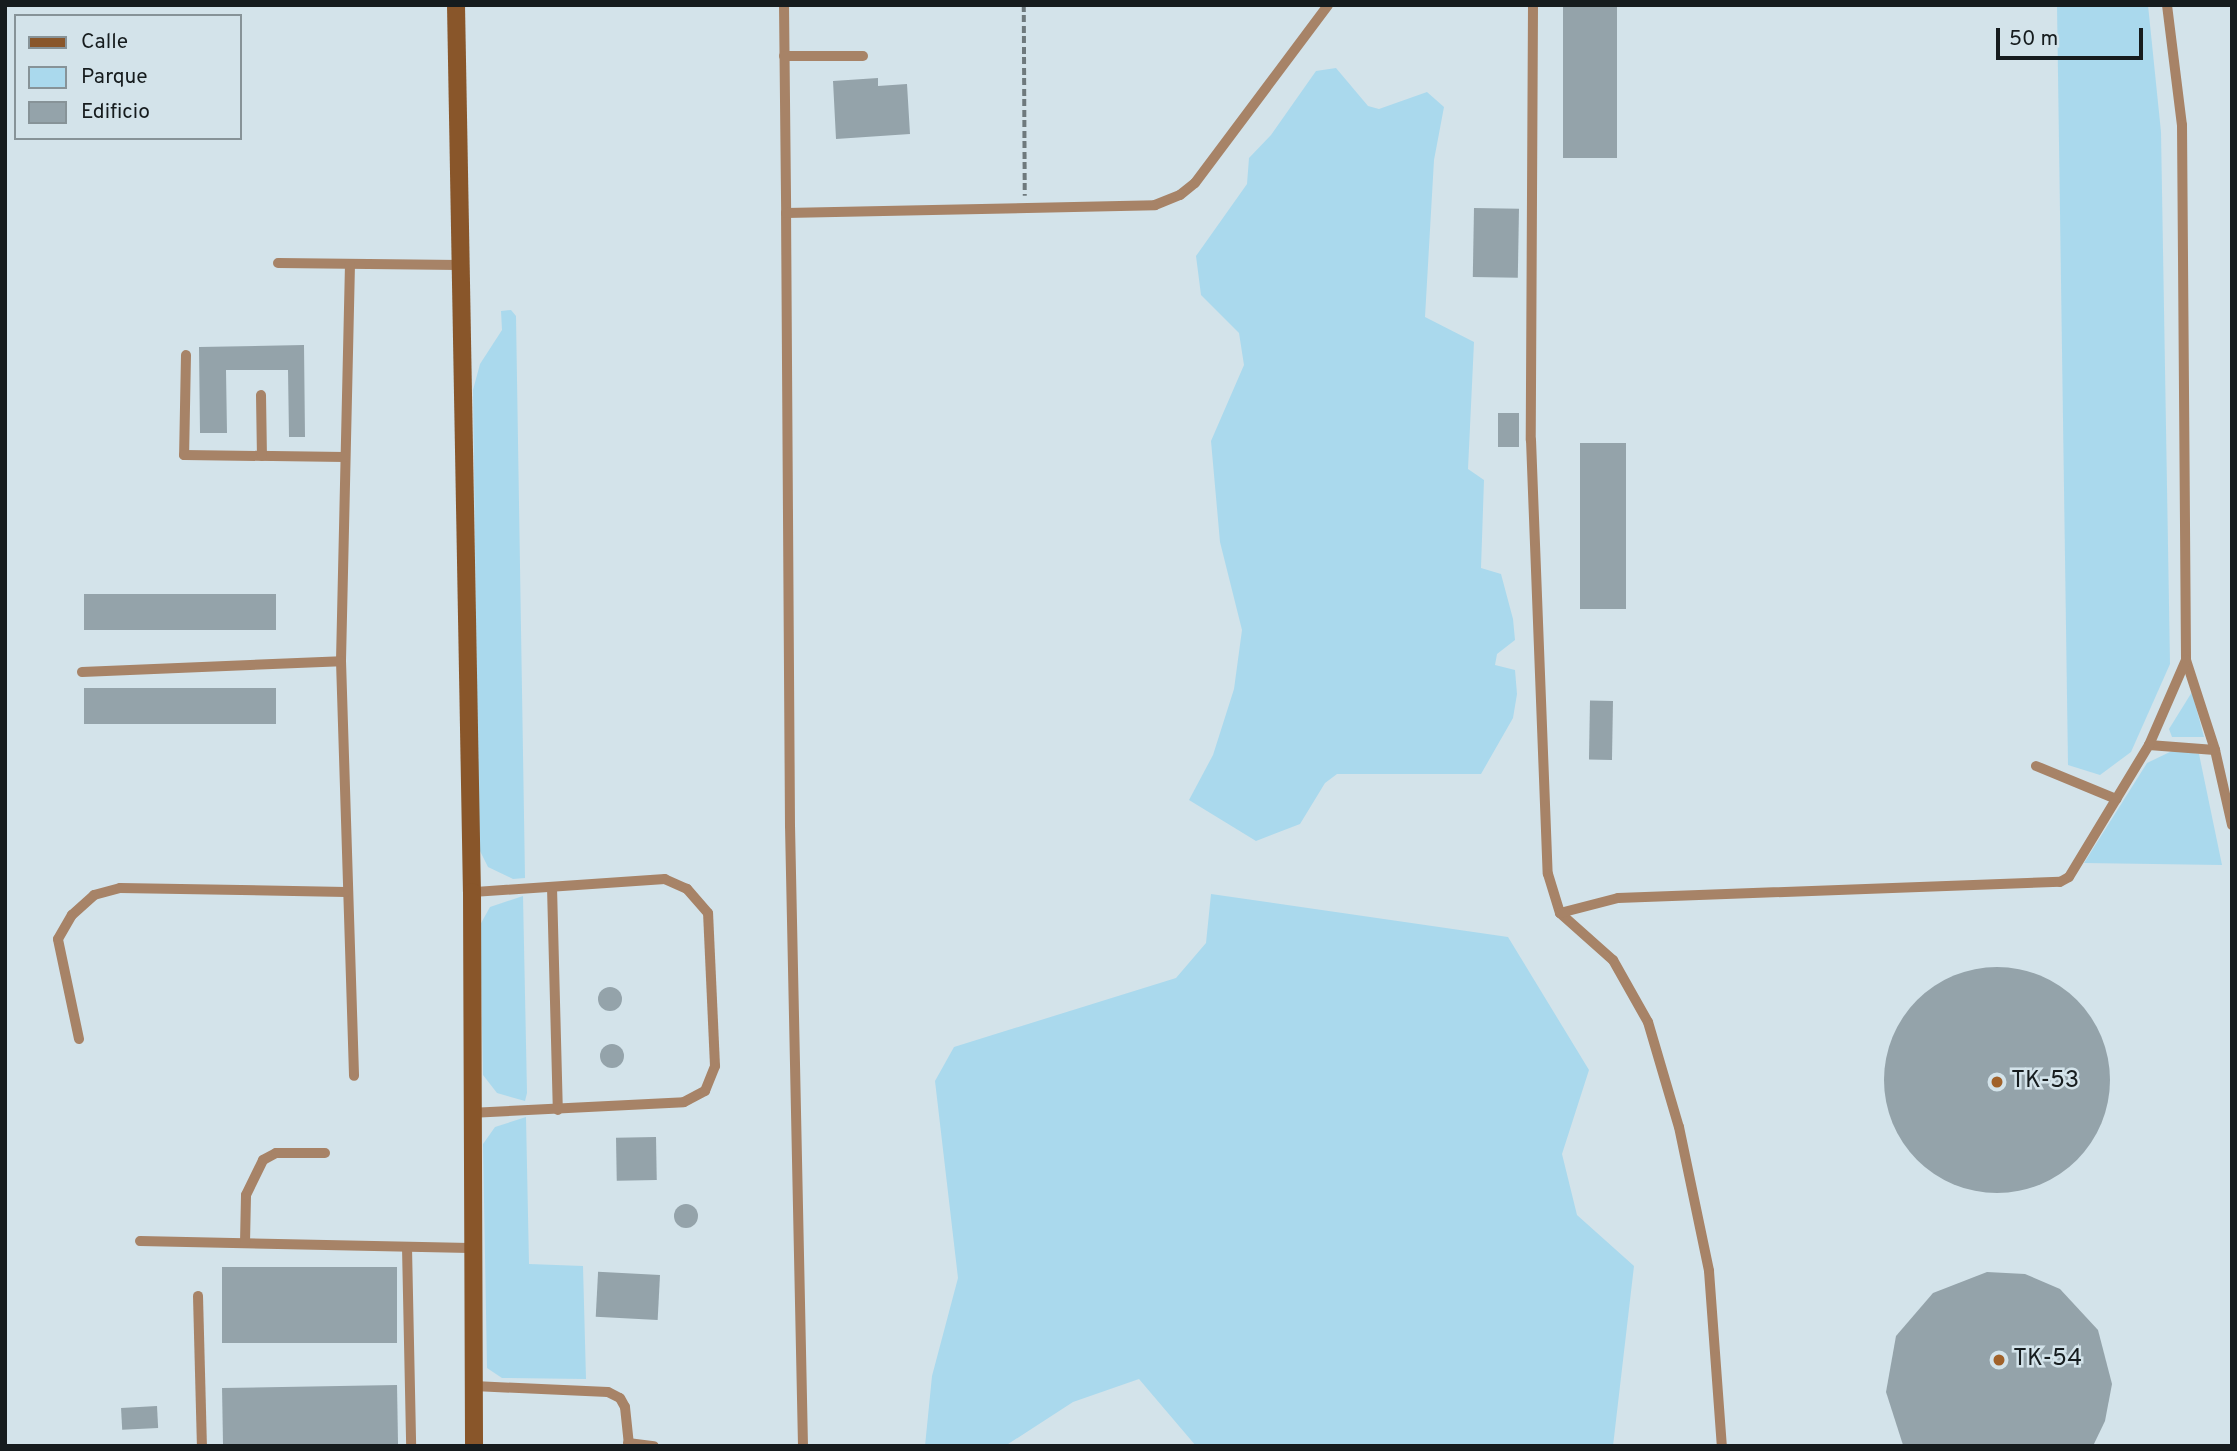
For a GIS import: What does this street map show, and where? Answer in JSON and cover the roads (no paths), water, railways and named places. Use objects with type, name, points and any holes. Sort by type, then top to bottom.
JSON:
[{"type":"street","points":[[456,5],[472,892],[470,1248],[474,1446]]},
{"type":"lane","points":[[783,5],[791,839],[803,1446]]},
{"type":"lane","points":[[786,213],[1155,205],[1180,195],[1195,183],[1328,5]]},
{"type":"lane","points":[[1533,5],[1531,440],[1548,874],[1560,913],[1593,939],[1626,978],[1648,1022],[1668,1087],[1709,1271],[1722,1446]]},
{"type":"lane","points":[[2167,5],[2182,125],[2186,660],[2215,750],[2232,825]]},
{"type":"lane","points":[[784,56],[863,56]]},
{"type":"lane","points":[[278,263],[459,265]]},
{"type":"lane","points":[[350,264],[341,661],[346,892],[354,1076]]},
{"type":"lane","points":[[186,355],[184,455],[345,457]]},
{"type":"lane","points":[[261,395],[262,456]]},
{"type":"lane","points":[[1560,913],[1618,898],[2060,882],[2069,877],[2149,746],[2186,660]]},
{"type":"lane","points":[[82,672],[341,661]]},
{"type":"lane","points":[[2149,746],[2215,750]]},
{"type":"lane","points":[[2036,766],[2116,799]]},
{"type":"lane","points":[[470,1112],[558,1110],[684,1102],[705,1091],[715,1066],[708,913],[687,889],[665,879],[472,892]]},
{"type":"lane","points":[[552,887],[558,1110]]},
{"type":"lane","points":[[79,1039],[58,939],[72,915],[94,895],[120,888],[346,892]]},
{"type":"lane","points":[[245,1243],[246,1195],[263,1160],[276,1153],[325,1153]]},
{"type":"lane","points":[[140,1241],[470,1248]]},
{"type":"lane","points":[[407,1247],[411,1446]]},
{"type":"lane","points":[[198,1296],[202,1446]]},
{"type":"lane","points":[[474,1386],[608,1392],[620,1398],[625,1407],[629,1444],[654,1446]]},
{"type":"place","name":"TK-53","points":[[1997,1082]]},
{"type":"place","name":"TK-54","points":[[1999,1360]]}]
